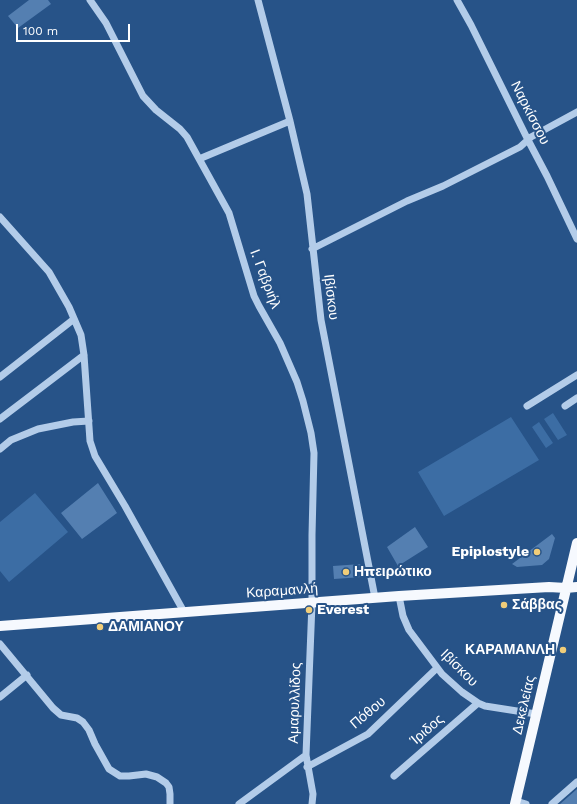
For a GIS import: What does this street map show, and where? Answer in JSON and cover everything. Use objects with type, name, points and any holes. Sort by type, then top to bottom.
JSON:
[{"type":"main road","name":"Δεκελείας","points":[[516,803],[577,543]]},
{"type":"main road","points":[[566,588],[577,577]]},
{"type":"main road","name":"Καραμανλή","points":[[0,626],[399,596],[549,587],[577,587]]},
{"type":"street","name":"Ι. Γαβριήλ","points":[[90,0],[106,23],[143,96],[156,110],[180,129],[187,137],[199,159],[231,219],[254,296],[280,343],[298,382],[311,433],[314,453],[312,603]]},
{"type":"street","name":"Ιβίσκου","points":[[258,0],[290,120],[307,194],[321,320],[375,598]]},
{"type":"street","name":"Ναρκίσσου","points":[[457,0],[475,32],[577,239]]},
{"type":"street","points":[[312,249],[407,201],[443,186],[520,147],[528,140],[577,112]]},
{"type":"street","points":[[199,159],[290,120]]},
{"type":"street","points":[[0,217],[49,272],[69,307],[81,335],[84,355],[90,442],[95,456],[125,506],[184,612]]},
{"type":"street","points":[[0,377],[74,319]]},
{"type":"street","points":[[0,419],[84,355]]},
{"type":"street","points":[[527,406],[577,375]]},
{"type":"street","points":[[565,406],[577,398]]},
{"type":"street","points":[[0,449],[11,440],[38,429],[73,422],[89,421]]},
{"type":"street","name":"Ιβίσκου","points":[[399,596],[403,616],[409,630],[436,668],[462,692],[478,703],[492,708],[536,714]]},
{"type":"street","name":"Αμαρυλλίδος","points":[[312,603],[306,755],[313,794],[312,804]]},
{"type":"street","points":[[0,644],[57,712],[61,715],[77,718],[83,722],[89,730],[109,769],[120,776],[146,774],[157,777],[169,787],[170,804]]},
{"type":"street","name":"Πόθου","points":[[308,767],[368,734],[436,668]]},
{"type":"street","points":[[0,697],[27,675]]},
{"type":"street","name":"Ίριδος","points":[[394,776],[478,703]]},
{"type":"street","points":[[239,804],[306,755]]},
{"type":"street","points":[[552,804],[577,782]]},
{"type":"street","points":[[516,803],[526,804]]},
{"type":"shaded area","points":[[553,413],[567,435],[558,440],[544,419]]},
{"type":"shaded area","points":[[511,417],[539,460],[444,516],[418,472]]},
{"type":"shaded area","points":[[539,422],[553,443],[546,448],[532,427]]},
{"type":"shaded area","points":[[35,493],[68,532],[9,582],[0,571],[0,522]]},
{"type":"building","points":[[29,0],[48,0],[51,4],[18,28],[8,16]]},
{"type":"building","points":[[98,483],[117,513],[82,539],[61,513]]},
{"type":"building","points":[[415,527],[428,547],[398,566],[387,547]]},
{"type":"building","points":[[552,534],[555,538],[549,559],[542,565],[517,567],[512,564]]},
{"type":"building","points":[[361,564],[362,577],[334,579],[333,566]]},
{"type":"building","points":[[577,789],[577,804],[560,804]]},
{"type":"place","name":"Epiplostyle","points":[[537,552]]},
{"type":"place","name":"Ηπειρώτικο","points":[[346,572]]},
{"type":"place","name":"Σάββας","points":[[504,605]]},
{"type":"place","name":"Everest","points":[[309,610]]},
{"type":"place","name":"ΔΑΜΙΑΝΟΥ","points":[[100,627]]},
{"type":"place","name":"ΚΑΡΑΜΑΝΛΗ","points":[[563,650]]}]
